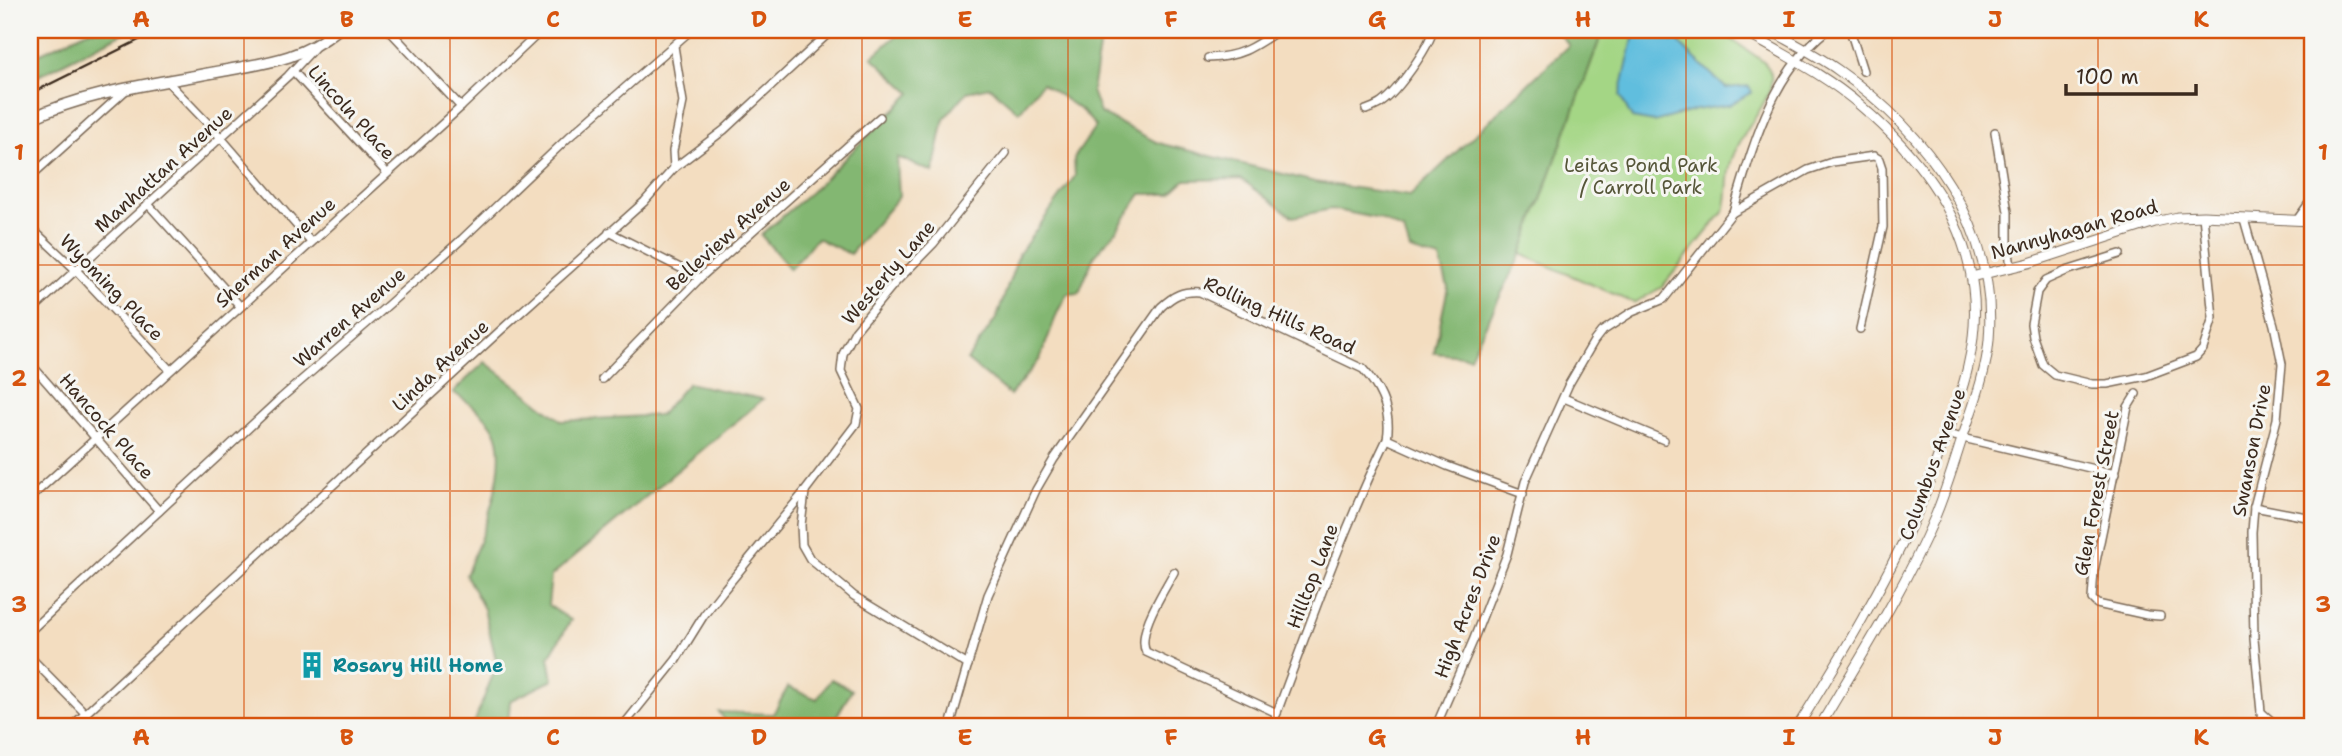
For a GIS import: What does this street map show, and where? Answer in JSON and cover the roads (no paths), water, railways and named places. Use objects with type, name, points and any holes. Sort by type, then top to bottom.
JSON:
[{"type":"main road","points":[[30,120],[76,101],[281,59],[315,47],[337,30]]},
{"type":"street","points":[[389,30],[461,107]]},
{"type":"street","points":[[527,30],[534,37]]},
{"type":"street","name":"Sherman Avenue","points":[[30,498],[310,241],[461,107],[542,30]]},
{"type":"street","name":"Warren Avenue","points":[[30,631],[281,398],[462,239],[569,137],[691,30]]},
{"type":"street","name":"Linda Avenue","points":[[72,726],[643,202],[674,168],[724,130],[832,30]]},
{"type":"street","points":[[1208,58],[1244,53],[1279,30]]},
{"type":"street","points":[[1366,110],[1382,103],[1420,58],[1433,30]]},
{"type":"street","points":[[1741,30],[1801,55]]},
{"type":"street","points":[[1770,30],[1801,55]]},
{"type":"street","points":[[1387,439],[1447,466],[1523,494],[1525,482],[1580,363],[1601,332],[1632,313],[1664,299],[1732,213],[1758,131],[1801,55],[1827,30]]},
{"type":"street","points":[[1850,30],[1863,71]]},
{"type":"street","points":[[674,46],[683,102],[673,151],[674,168]]},
{"type":"street","name":"Manhattan Avenue","points":[[30,312],[293,71],[315,47]]},
{"type":"street","name":"Columbus Avenue","points":[[1801,55],[1865,90],[1921,145],[1945,177],[1977,238],[1986,273],[1990,315],[1987,352],[1962,439],[1934,517],[1886,613],[1820,726]]},
{"type":"street","name":"Columbus Avenue","points":[[1798,726],[1880,587],[1918,511],[1946,434],[1972,349],[1975,317],[1972,277],[1964,246],[1938,193],[1916,161],[1860,104],[1827,80],[1801,55]]},
{"type":"street","name":"Lincoln Place","points":[[293,71],[387,173]]},
{"type":"street","points":[[168,82],[310,241]]},
{"type":"street","points":[[30,177],[125,91]]},
{"type":"street","name":"Belleview Avenue","points":[[603,379],[700,278],[880,117]]},
{"type":"street","points":[[1995,132],[2008,212],[2011,268]]},
{"type":"street","name":"Westerly Lane","points":[[623,726],[676,660],[704,615],[805,491],[858,419],[859,409],[841,371],[843,354],[855,331],[893,285],[934,243],[1006,153]]},
{"type":"street","points":[[1732,213],[1808,170],[1832,162],[1874,156],[1879,159],[1883,199],[1882,228],[1860,329]]},
{"type":"street","points":[[2297,220],[2312,199]]},
{"type":"street","points":[[148,204],[240,306]]},
{"type":"street","points":[[2120,254],[2046,280],[2037,292],[2031,324],[2033,337],[2043,365],[2055,375],[2092,384],[2107,384],[2146,376],[2196,358],[2203,349],[2213,318],[2203,216]]},
{"type":"street","name":"Nannyhagan Road","points":[[1972,277],[2011,268],[2178,217],[2312,221]]},
{"type":"street","name":"Swanson Drive","points":[[2244,219],[2271,313],[2282,364],[2277,419],[2254,507],[2252,532],[2256,672],[2262,726]]},
{"type":"street","name":"Wyoming Place","points":[[30,227],[76,270],[170,370]]},
{"type":"street","points":[[609,232],[700,278]]},
{"type":"street","name":"Rolling Hills Road","points":[[950,726],[996,574],[1036,490],[1108,380],[1161,307],[1174,295],[1200,292],[1363,369],[1381,395],[1390,427],[1387,439]]},
{"type":"street","name":"Hancock Place","points":[[30,363],[159,511]]},
{"type":"street","name":"Glen Forest Street","points":[[2136,394],[2128,407],[2094,571],[2092,599],[2097,604],[2160,616]]},
{"type":"street","points":[[1564,398],[1664,440]]},
{"type":"street","points":[[1946,434],[2115,474]]},
{"type":"street","name":"Hilltop Lane","points":[[1272,726],[1355,507],[1387,439]]},
{"type":"street","name":"Westerly Lane","points":[[805,491],[801,525],[802,545],[810,559],[854,596],[968,665]]},
{"type":"street","name":"High Acres Drive","points":[[1436,726],[1507,554],[1523,494]]},
{"type":"street","points":[[2254,507],[2312,518]]},
{"type":"street","points":[[1174,572],[1146,627],[1143,640],[1146,652],[1277,713]]},
{"type":"street","points":[[30,657],[86,714]]},
{"type":"street","points":[[2261,712],[2277,726]]},
{"type":"water","points":[[1635,30],[1672,30],[1682,46],[1726,88],[1749,86],[1752,92],[1729,105],[1696,110],[1654,122],[1632,118],[1620,95]]},
{"type":"railway","points":[[30,94],[159,30]]},
{"type":"place","name":"Rosary Hill Home","points":[[312,665]]},
{"type":"park label","name":"Leitas Pond Park / Carroll Park","points":[[1641,176]]}]
